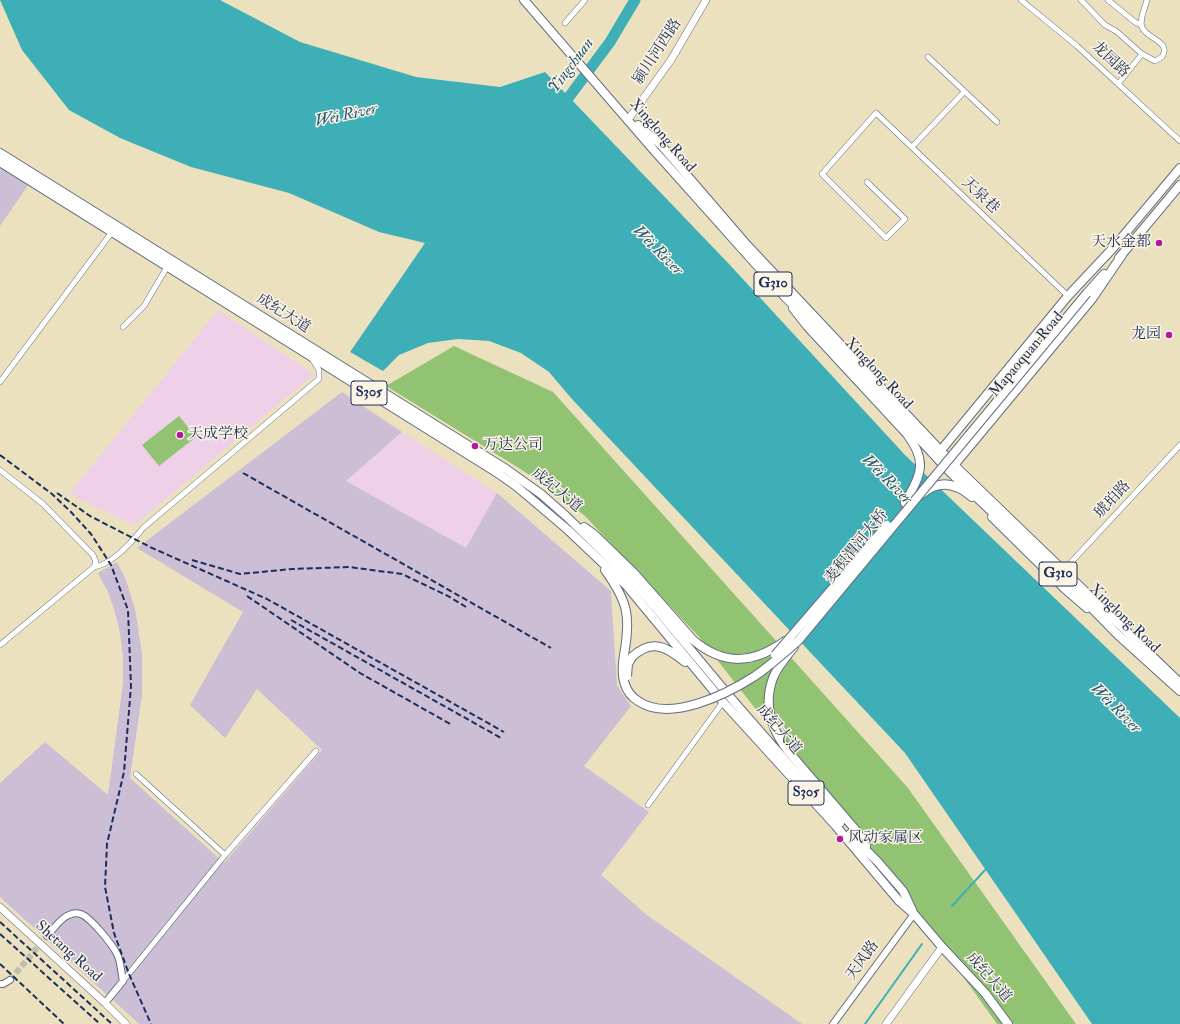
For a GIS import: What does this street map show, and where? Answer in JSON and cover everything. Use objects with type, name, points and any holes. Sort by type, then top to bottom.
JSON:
[{"type":"main road","name":"G310","points":[[524,0],[616,105]]},
{"type":"main road","name":"颍川河西路","points":[[628,116],[679,39],[700,0]]},
{"type":"main road","name":"颍川河西路","points":[[628,116],[682,42],[706,0]]},
{"type":"main road","name":"Xinglong Road","points":[[616,105],[660,145],[747,245],[938,454]]},
{"type":"main road","name":"Xinglong Road","points":[[616,105],[651,147],[786,298],[938,454],[1118,635],[1179,687]]},
{"type":"main road","name":"成纪大道","points":[[0,153],[506,469],[541,494],[633,581],[736,704],[856,841],[877,861],[903,891],[914,914]]},
{"type":"main road","name":"成纪大道","points":[[0,162],[407,416],[516,486],[552,516],[626,585],[723,702],[835,825],[899,901],[914,914],[942,947],[985,993],[1008,1024]]},
{"type":"main road","name":"Mapaoquan Road","points":[[938,454],[1068,296],[1113,248],[1180,168]]},
{"type":"main road","name":"Mapaoquan Road","points":[[952,468],[1092,299],[1122,255],[1180,185]]},
{"type":"main road","name":"Mapaoquan Road","points":[[1085,291],[1113,248]]},
{"type":"main road","name":"Mapaoquan Road","points":[[1085,291],[1122,255]]},
{"type":"main road","name":"麦积渭河大桥","points":[[595,556],[618,589],[625,606],[628,620],[628,656],[623,675],[625,686],[629,693],[638,701],[649,707],[668,709],[700,703],[736,687],[772,663],[796,638],[1085,291]]},
{"type":"main road","points":[[786,298],[807,326],[915,444],[921,462],[920,472],[908,504]]},
{"type":"main road","name":"Xinglong Road","points":[[952,468],[1064,571],[1179,687]]},
{"type":"main road","points":[[908,504],[932,487],[947,484],[956,486],[973,499],[1065,589],[1118,635]]},
{"type":"main road","points":[[566,516],[595,535],[633,572],[693,640],[702,648],[713,654],[736,659],[759,656],[796,638]]},
{"type":"main road","points":[[796,638],[773,677],[768,705],[770,717],[779,739],[854,828],[877,861]]},
{"type":"main road","points":[[628,656],[646,647],[656,646],[665,648],[675,653],[698,672]]},
{"type":"main road","name":"Shetang Road","points":[[0,907],[129,1024]]},
{"type":"main road","points":[[886,1024],[942,947]]},
{"type":"main road","name":"Shetang Road","points":[[119,1016],[126,1024]]},
{"type":"street","points":[[565,23],[585,0]]},
{"type":"street","name":"龙园路","points":[[1021,0],[1077,46],[1180,141]]},
{"type":"street","points":[[1081,0],[1105,25],[1116,31],[1142,54],[1156,61],[1162,57],[1165,50],[1161,43],[1145,32],[1141,25],[1135,22],[1108,0]]},
{"type":"street","points":[[1141,25],[1148,0]]},
{"type":"street","points":[[1118,84],[1142,54]]},
{"type":"street","points":[[928,57],[997,122]]},
{"type":"street","points":[[912,147],[964,92]]},
{"type":"street","name":"天泉巷","points":[[868,182],[905,219],[886,238],[822,174],[876,113],[1068,296]]},
{"type":"street","points":[[0,382],[112,232]]},
{"type":"street","points":[[123,327],[144,306],[167,267]]},
{"type":"street","points":[[0,645],[94,567],[101,566],[129,544],[143,528],[319,379],[319,370],[312,358]]},
{"type":"street","name":"琥珀路","points":[[1064,571],[1180,445]]},
{"type":"street","points":[[0,470],[43,504],[88,549],[96,562],[94,567]]},
{"type":"street","points":[[648,805],[723,702]]},
{"type":"street","points":[[105,1003],[225,855],[316,751]]},
{"type":"street","points":[[136,774],[225,855]]},
{"type":"street","points":[[47,936],[64,918],[70,914],[81,914],[88,918],[106,938],[117,954],[123,981]]},
{"type":"street","name":"天风路","points":[[833,1024],[914,914]]},
{"type":"street","points":[[0,984],[10,980]]},
{"type":"shaded area","points":[[0,167],[29,184],[0,226]]},
{"type":"shaded area","name":"天成学校","points":[[218,310],[314,374],[135,525],[78,499],[70,493]]},
{"type":"shaded area","points":[[342,392],[402,432],[346,481],[466,548],[497,493],[611,591],[617,686],[631,706],[584,766],[649,812],[601,875],[647,915],[802,1024],[139,1024],[0,897],[0,783],[45,742],[108,795],[123,683],[123,658],[120,632],[113,606],[108,592],[98,573],[117,562],[126,580],[135,609],[142,653],[142,695],[130,778],[224,863],[322,750],[257,689],[225,738],[190,705],[243,612],[137,548]]},
{"type":"shaded area","name":"万达公司","points":[[402,432],[497,493],[466,548],[346,481]]},
{"type":"green space","points":[[454,346],[553,392],[908,788],[1076,1024],[997,1024],[942,947],[700,638],[585,516],[557,494],[522,470],[386,386]]},
{"type":"green space","points":[[179,416],[196,437],[159,466],[142,445]]},
{"type":"water","name":"Wei River","points":[[0,0],[220,0],[300,42],[416,77],[500,87],[545,72],[729,264],[905,455],[1180,718],[1180,1024],[1092,1024],[905,753],[571,398],[549,372],[521,353],[489,341],[458,339],[428,343],[399,355],[383,371],[350,352],[425,243],[379,232],[289,193],[191,167],[120,138],[69,110],[22,50]]},
{"type":"waterway","name":"Yingchuan","points":[[560,109],[610,42],[635,0]]},
{"type":"waterway","points":[[952,906],[985,870]]},
{"type":"waterway","points":[[865,1024],[922,944]]},
{"type":"tunnel","points":[[10,980],[47,936]]},
{"type":"railway","points":[[0,455],[52,494],[91,534],[111,565],[128,610],[131,686],[124,772],[107,844],[105,887],[114,933],[129,974],[151,1024]]},
{"type":"railway","points":[[243,473],[551,648]]},
{"type":"railway","points":[[57,493],[90,516],[150,547],[267,599],[504,732]]},
{"type":"railway","points":[[192,560],[240,574],[292,569],[349,567],[402,574],[448,596],[466,607]]},
{"type":"railway","points":[[247,596],[360,673],[452,725]]},
{"type":"railway","points":[[291,620],[501,738]]},
{"type":"railway","points":[[0,922],[112,1024]]},
{"type":"railway","points":[[0,934],[100,1024]]},
{"type":"railway","points":[[0,964],[64,1024]]},
{"type":"place","name":"天水金都","points":[[1159,243]]},
{"type":"place","name":"龙园","points":[[1169,335]]},
{"type":"place","name":"天成学校","points":[[180,435]]},
{"type":"place","name":"万达公司","points":[[475,446]]},
{"type":"place","name":"风动家属区","points":[[840,839]]}]
